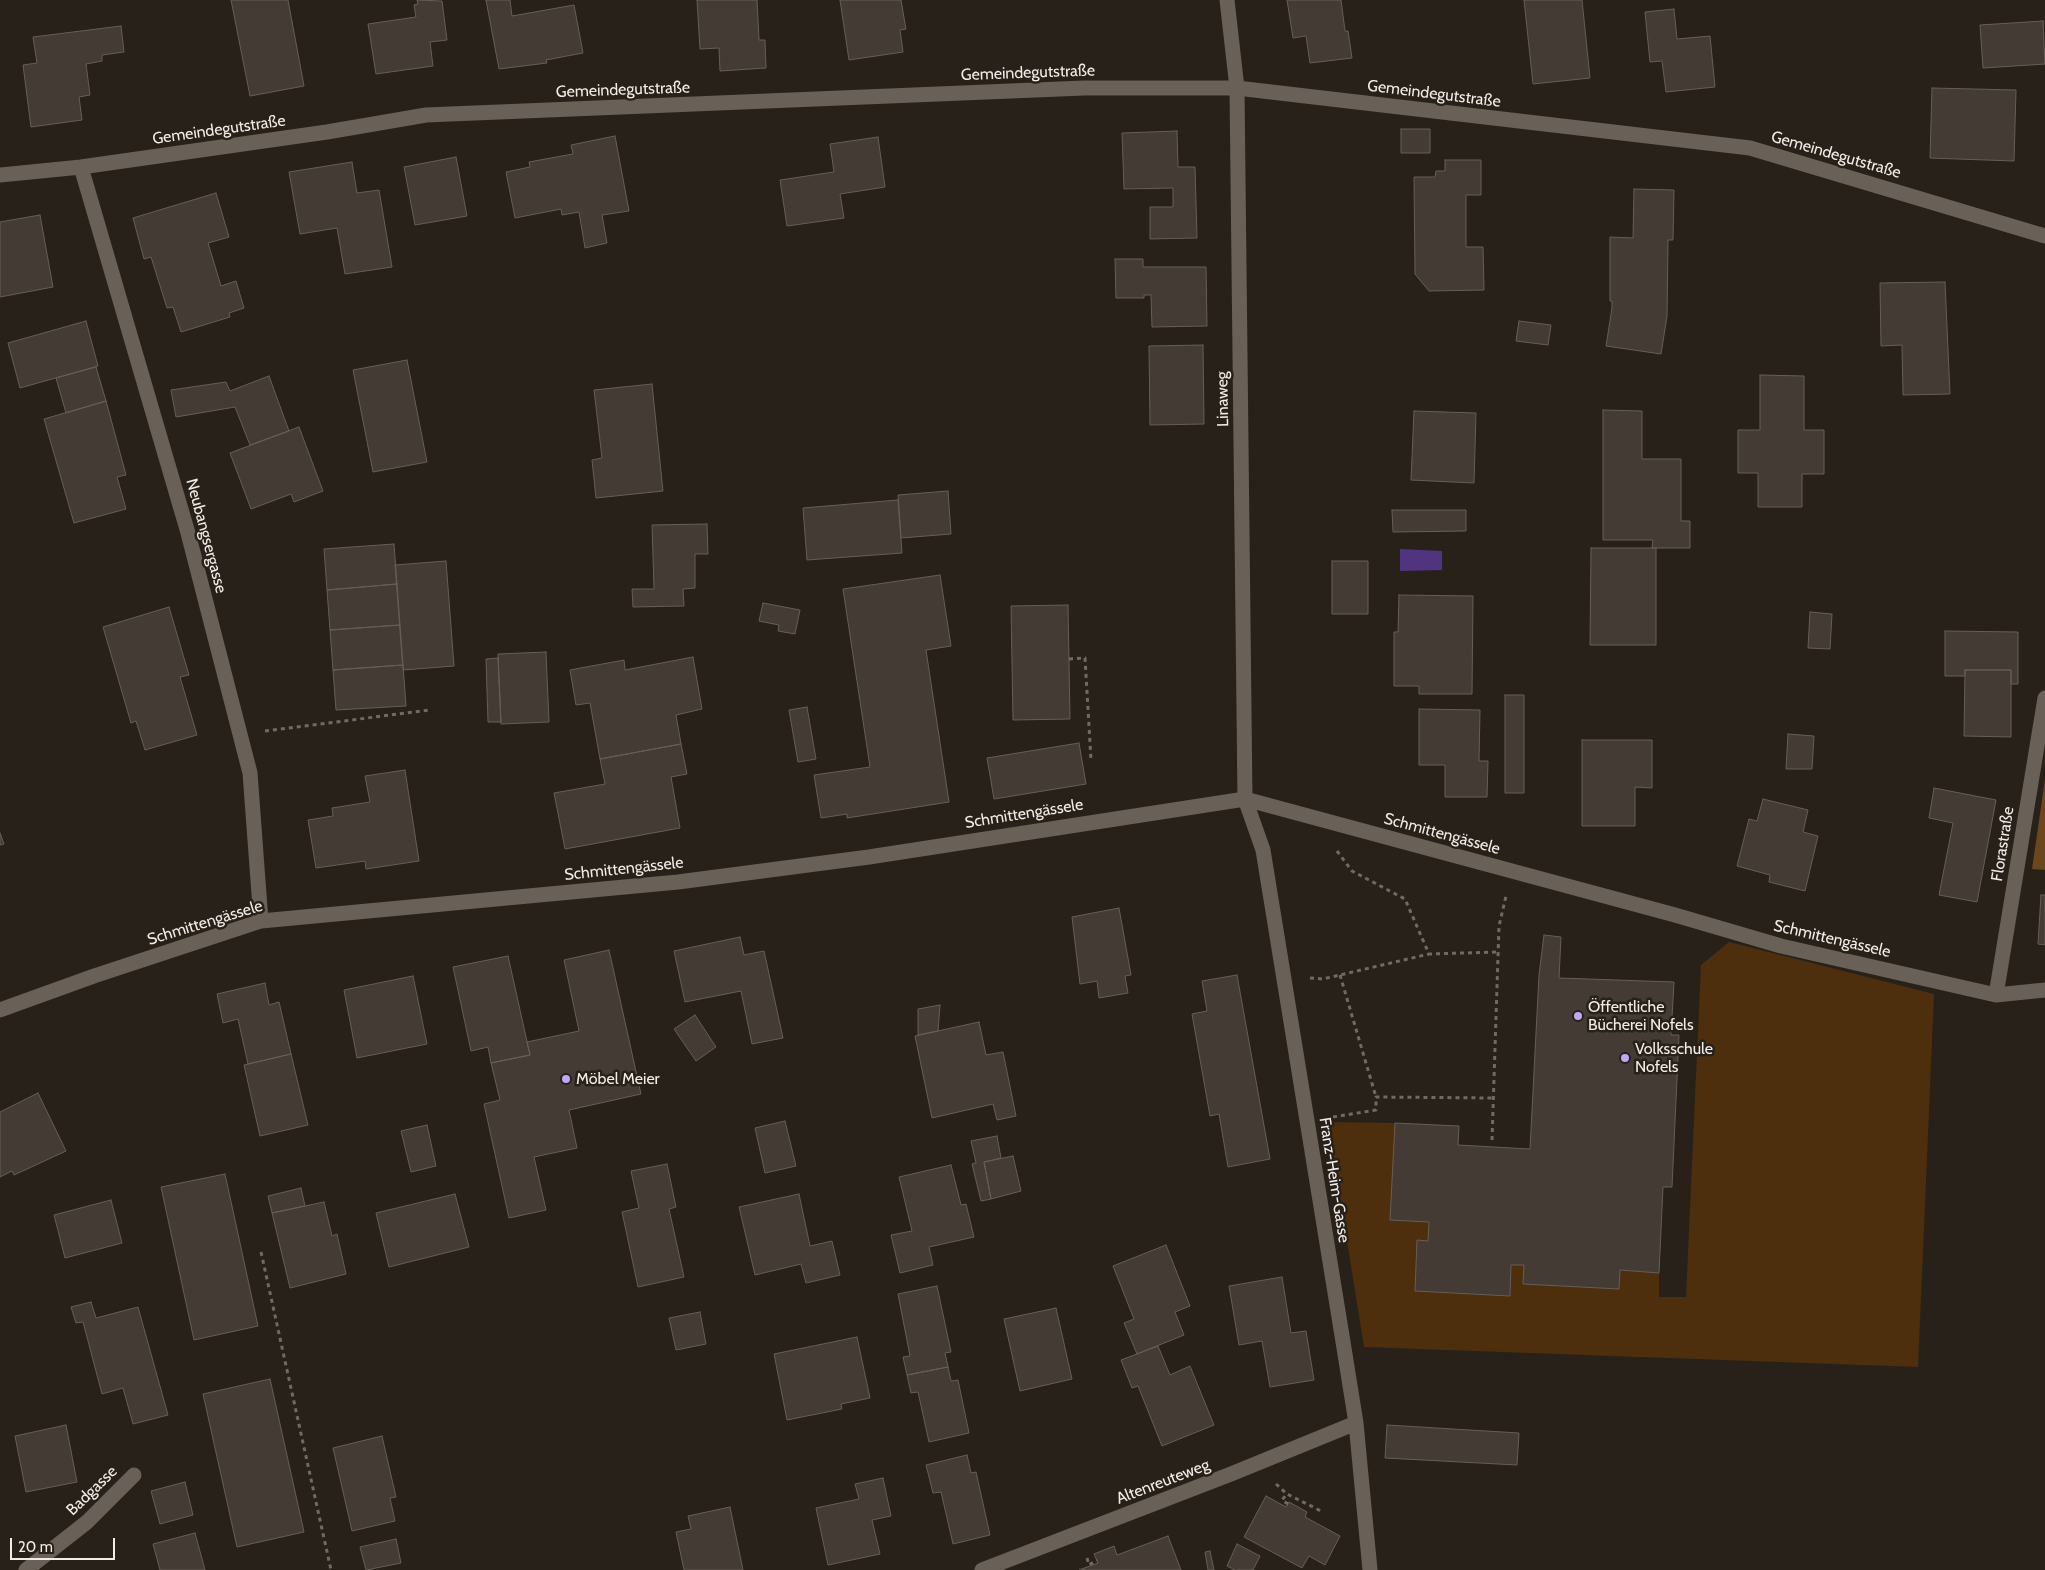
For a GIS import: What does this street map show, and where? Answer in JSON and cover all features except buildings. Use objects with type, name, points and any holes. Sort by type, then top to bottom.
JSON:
[{"type":"street","name":"Linaweg","points":[[1227,0],[1237,88],[1245,799]]},
{"type":"street","name":"Gemeindegutstraße","points":[[0,175],[81,167],[327,132],[426,115],[1084,88],[1237,88],[1750,148],[2045,236]]},
{"type":"street","name":"Neubangsergasse","points":[[81,167],[188,533],[241,734],[250,773],[261,921]]},
{"type":"street","name":"Florastraße","points":[[1996,995],[2045,698]]},
{"type":"street","name":"Schmittengässele","points":[[0,1010],[94,976],[261,921],[678,882],[869,857],[1245,799],[1781,946],[1996,995],[2045,990]]},
{"type":"street","name":"Franz-Heim-Gasse","points":[[1245,799],[1263,850],[1356,1423],[1370,1570]]},
{"type":"street","name":"Altenreuteweg","points":[[982,1570],[1231,1474],[1356,1423]]},
{"type":"street","name":"Badgasse","points":[[26,1570],[87,1522],[134,1475]]},
{"type":"path","points":[[1069,659],[1085,658],[1091,760]]},
{"type":"path","points":[[241,734],[430,710]]},
{"type":"path","points":[[1337,823],[1334,846],[1352,871],[1405,899],[1429,954]]},
{"type":"path","points":[[1492,1140],[1500,926],[1511,871]]},
{"type":"path","points":[[1283,973],[1323,980],[1429,954],[1499,952]]},
{"type":"path","points":[[1307,1121],[1376,1110],[1376,1097],[1340,975]]},
{"type":"path","points":[[1376,1097],[1494,1098]]},
{"type":"path","points":[[261,1252],[331,1570]]},
{"type":"path","points":[[1288,1504],[1282,1500],[1287,1494],[1323,1512]]},
{"type":"shaded area","points":[[1400,549],[1442,551],[1442,570],[1400,571]]},
{"type":"shaded area","points":[[2045,779],[2045,870],[2032,869]]},
{"type":"shaded area","points":[[1729,942],[1934,994],[1918,1367],[1364,1347],[1328,1122],[1395,1123],[1429,1222],[1428,1241],[1417,1241],[1415,1291],[1510,1296],[1511,1265],[1524,1265],[1523,1284],[1619,1289],[1620,1270],[1659,1273],[1659,1297],[1686,1297],[1701,965]]},
{"type":"place","name":"Öffentliche Bücherei Nofels","points":[[1578,1016]]},
{"type":"place","name":"Volksschule Nofels","points":[[1625,1058]]},
{"type":"place","name":"Möbel Meier","points":[[566,1079]]}]
